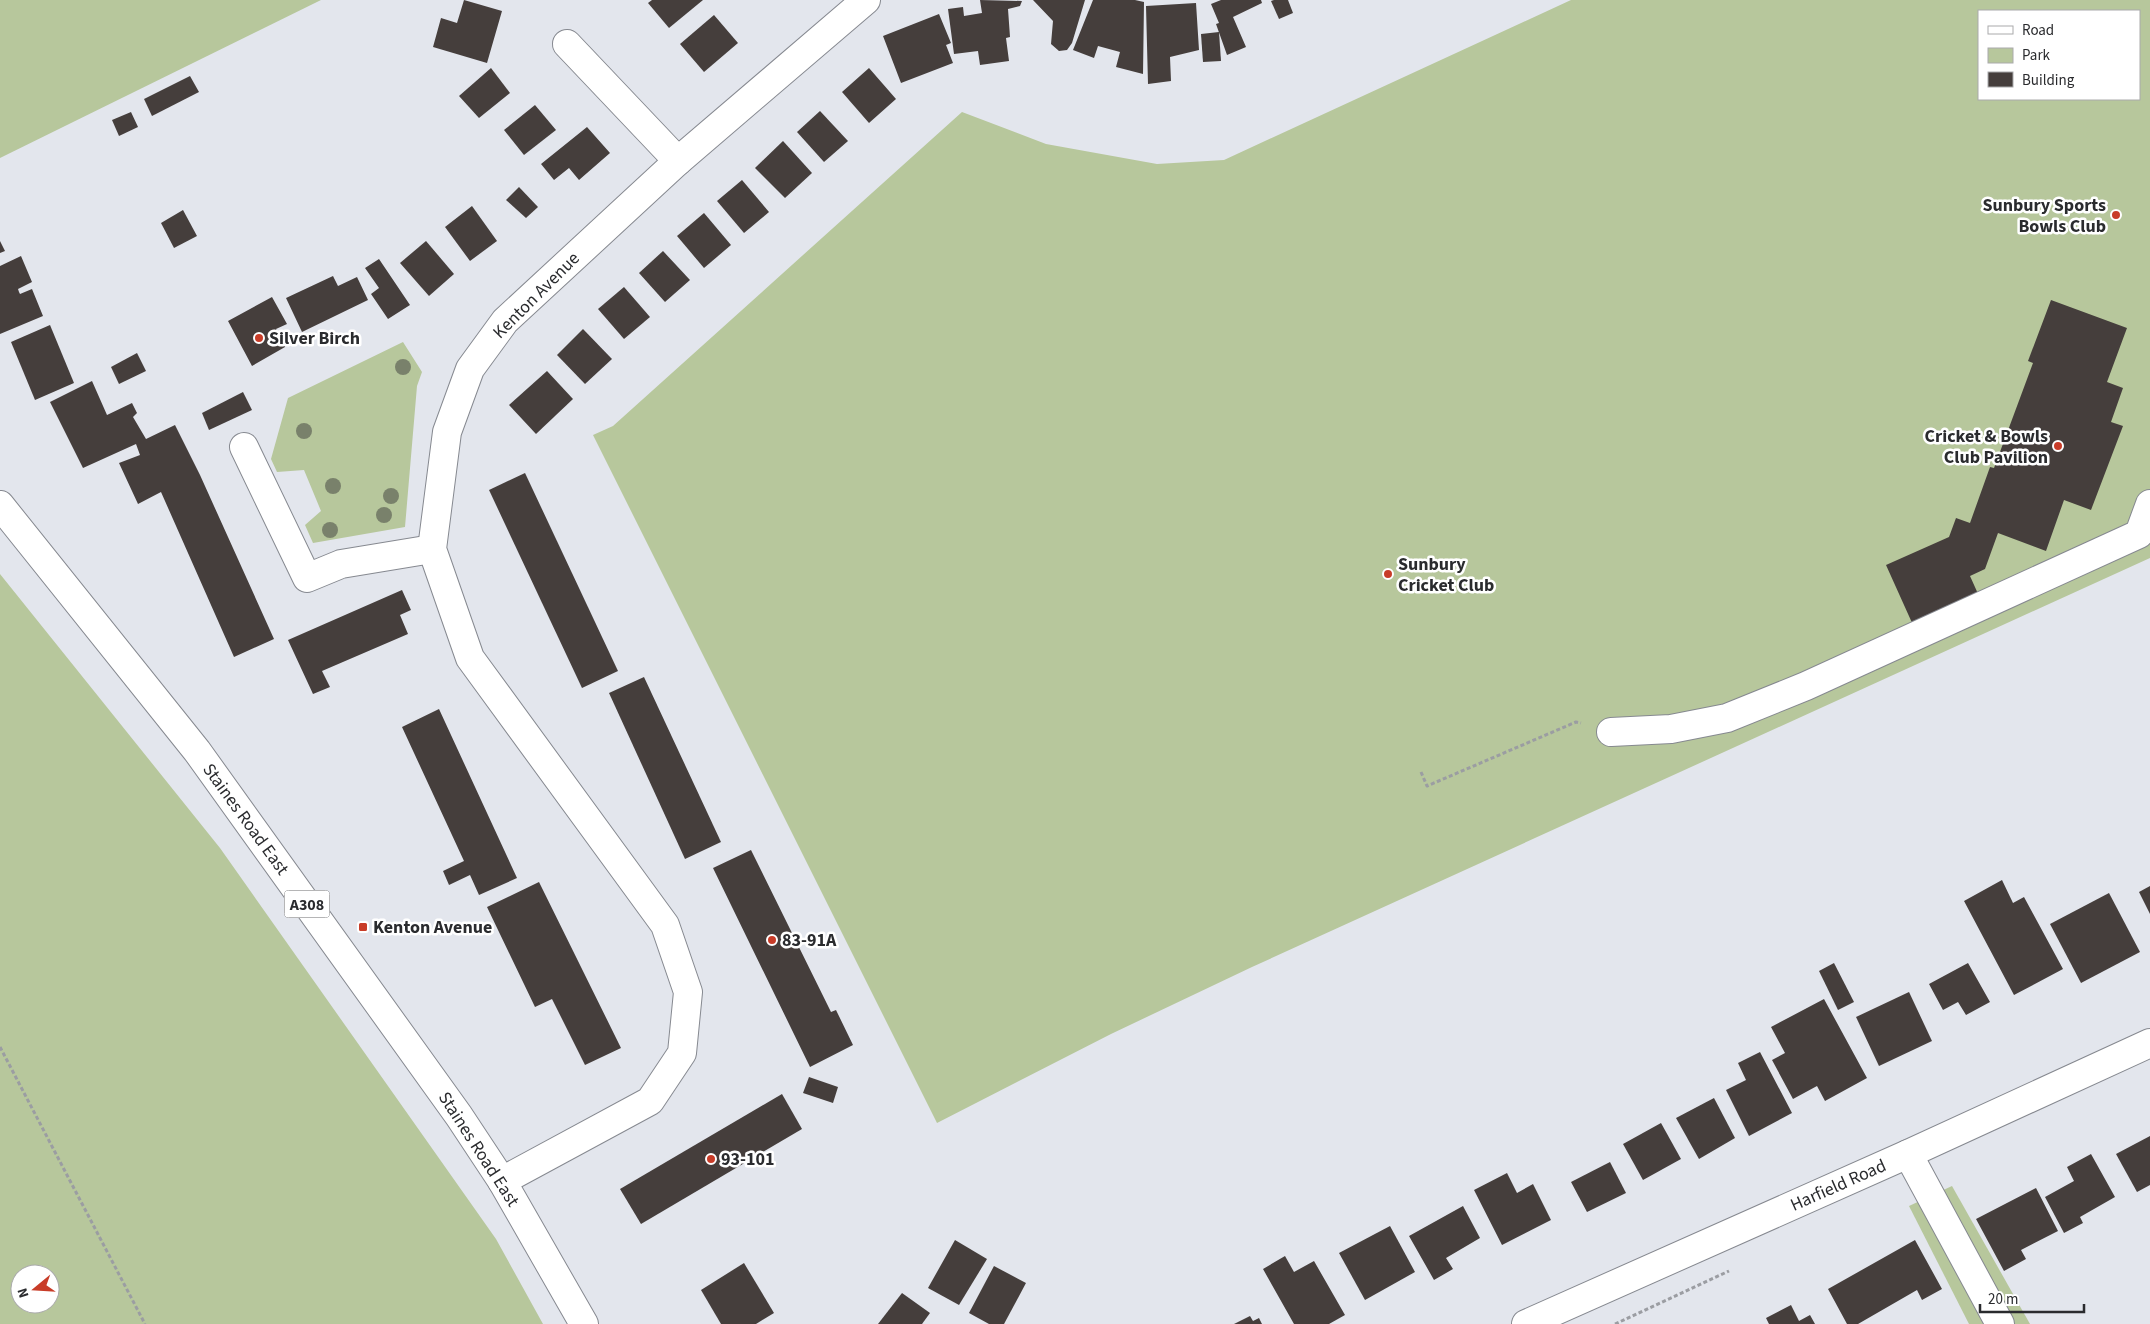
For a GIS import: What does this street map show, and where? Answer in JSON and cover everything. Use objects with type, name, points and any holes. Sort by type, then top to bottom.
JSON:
[{"type":"main road","name":"Kenton Avenue","points":[[502,1181],[650,1101],[682,1053],[688,992],[665,925],[470,658],[432,549],[447,432],[470,369],[505,321],[678,161],[866,0]]},
{"type":"main road","points":[[567,44],[678,161]]},
{"type":"main road","points":[[244,447],[307,578],[342,564],[432,549]]},
{"type":"main road","points":[[1610,732],[1671,729],[1727,718],[1806,686],[2139,534],[2150,504]]},
{"type":"main road","name":"Staines Road East","points":[[0,505],[197,752],[459,1116],[502,1181],[584,1324]]},
{"type":"main road","name":"Harfield Road","points":[[1526,1324],[1908,1154],[2150,1043]]},
{"type":"main road","points":[[1908,1154],[2000,1324]]},
{"type":"path","points":[[1421,772],[1427,786],[1576,722],[1610,732]]},
{"type":"path","points":[[0,1048],[145,1324]]},
{"type":"green space","points":[[0,0],[321,0],[0,158]]},
{"type":"green space","name":"Sunbury Cricket Club","points":[[1571,0],[2150,0],[2150,558],[1252,967],[1111,1034],[937,1123],[593,435],[613,426],[962,112],[1046,144],[1157,164],[1224,160]]},
{"type":"green space","points":[[403,342],[422,372],[417,386],[405,527],[313,543],[305,525],[321,511],[304,470],[277,472],[271,459],[288,398]]},
{"type":"green space","points":[[0,574],[220,848],[496,1239],[543,1324],[0,1324]]},
{"type":"green space","points":[[1952,1186],[2030,1324],[1969,1324],[1909,1206]]},
{"type":"building","points":[[464,0],[502,11],[487,63],[433,47],[441,18],[457,23]]},
{"type":"building","points":[[652,0],[703,0],[669,28],[648,3]]},
{"type":"building","points":[[980,0],[1022,1],[1020,6],[1008,9],[1010,37],[1006,38],[1009,61],[980,65],[978,51],[954,54],[948,9],[963,7],[964,16],[982,13]]},
{"type":"building","points":[[1033,0],[1085,0],[1072,43],[1067,50],[1059,51],[1051,44],[1053,21]]},
{"type":"building","points":[[1093,0],[1135,0],[1144,2],[1143,74],[1116,67],[1120,52],[1098,46],[1094,58],[1073,50]]},
{"type":"building","points":[[1221,0],[1261,0],[1262,3],[1233,17],[1246,47],[1227,55],[1216,24],[1219,23],[1211,4]]},
{"type":"building","points":[[1288,0],[1293,13],[1279,19],[1271,1]]},
{"type":"building","points":[[1196,3],[1199,50],[1170,57],[1171,81],[1148,84],[1146,6]]},
{"type":"building","points":[[939,14],[951,43],[946,45],[953,63],[901,83],[883,36]]},
{"type":"building","points":[[714,15],[738,43],[704,72],[680,44]]},
{"type":"building","points":[[1219,32],[1221,61],[1203,62],[1201,34]]},
{"type":"building","points":[[491,68],[510,93],[479,118],[459,96]]},
{"type":"building","points":[[869,68],[896,99],[869,123],[842,92]]},
{"type":"building","points":[[190,76],[199,92],[152,116],[144,99]]},
{"type":"building","points":[[535,105],[556,130],[524,155],[504,130]]},
{"type":"building","points":[[820,111],[848,141],[824,162],[797,132]]},
{"type":"building","points":[[131,112],[138,127],[119,136],[112,120]]},
{"type":"building","points":[[587,127],[610,153],[579,180],[569,168],[554,180],[541,164]]},
{"type":"building","points":[[783,141],[812,173],[785,198],[755,168]]},
{"type":"building","points":[[742,180],[769,212],[744,233],[717,201]]},
{"type":"building","points":[[519,187],[538,207],[526,218],[506,200]]},
{"type":"building","points":[[472,206],[497,241],[470,261],[445,227]]},
{"type":"building","points":[[183,210],[197,236],[174,248],[161,223]]},
{"type":"building","points":[[704,213],[731,245],[704,268],[677,236]]},
{"type":"building","points":[[0,241],[5,251],[0,253]]},
{"type":"building","points":[[426,241],[454,274],[429,296],[400,263]]},
{"type":"building","points":[[663,251],[690,280],[665,302],[639,273]]},
{"type":"building","points":[[21,256],[32,282],[18,289],[19,292],[20,294],[32,289],[43,316],[0,334],[0,266]]},
{"type":"building","points":[[379,259],[410,305],[388,319],[371,294],[379,288],[365,268]]},
{"type":"building","points":[[333,276],[338,286],[357,277],[368,300],[302,332],[286,298]]},
{"type":"building","points":[[624,287],[650,317],[624,339],[598,309]]},
{"type":"building","name":"Silver Birch","points":[[272,297],[287,324],[276,329],[285,347],[252,366],[228,321]]},
{"type":"building","name":"Cricket & Bowls Club Pavilion","points":[[2051,300],[2127,328],[2107,382],[2123,388],[2111,422],[2123,426],[2091,510],[2064,500],[2046,551],[1998,533],[1985,569],[1970,576],[1979,596],[1913,625],[1886,565],[1949,537],[1956,518],[1970,523],[1990,467],[1994,468],[2033,363],[2028,361]]},
{"type":"building","points":[[50,325],[74,383],[35,400],[11,342]]},
{"type":"building","points":[[583,329],[612,359],[585,384],[557,355]]},
{"type":"building","points":[[137,353],[146,371],[119,384],[111,367]]},
{"type":"building","points":[[547,371],[573,399],[536,434],[509,405]]},
{"type":"building","points":[[92,381],[107,415],[132,403],[137,413],[133,417],[146,439],[175,425],[200,475],[274,639],[234,657],[161,492],[138,504],[119,463],[140,455],[136,444],[83,468],[50,402]]},
{"type":"building","points":[[243,392],[252,410],[209,430],[202,413]]},
{"type":"building","points":[[525,473],[618,671],[582,688],[489,490]]},
{"type":"building","points":[[402,590],[411,610],[400,615],[408,634],[322,671],[330,687],[313,694],[288,640]]},
{"type":"building","points":[[644,677],[721,842],[685,859],[609,693]]},
{"type":"building","points":[[439,709],[517,878],[479,895],[470,875],[449,885],[443,871],[464,861],[402,727]]},
{"type":"building","name":"83-91A","points":[[751,850],[831,1012],[836,1010],[853,1045],[810,1067],[713,868]]},
{"type":"building","points":[[2002,880],[2013,903],[2024,897],[2063,969],[2014,995],[1964,901]]},
{"type":"building","points":[[539,882],[621,1048],[585,1065],[552,999],[535,1007],[487,907]]},
{"type":"building","points":[[2150,886],[2150,914],[2139,892]]},
{"type":"building","points":[[2109,893],[2140,952],[2081,983],[2050,924]]},
{"type":"building","points":[[1834,963],[1854,1002],[1838,1010],[1819,971]]},
{"type":"building","points":[[1968,963],[1990,1002],[1966,1015],[1958,1002],[1943,1010],[1929,984]]},
{"type":"building","points":[[1909,992],[1932,1041],[1879,1066],[1856,1017]]},
{"type":"building","points":[[1824,999],[1867,1078],[1825,1101],[1817,1086],[1793,1099],[1772,1060],[1785,1053],[1771,1027]]},
{"type":"building","points":[[1760,1052],[1792,1113],[1749,1136],[1726,1090],[1746,1080],[1738,1063]]},
{"type":"building","points":[[809,1077],[838,1087],[833,1103],[803,1093]]},
{"type":"building","name":"93-101","points":[[782,1094],[802,1129],[641,1224],[620,1189]]},
{"type":"building","points":[[1714,1098],[1735,1138],[1699,1159],[1676,1118]]},
{"type":"building","points":[[1661,1123],[1681,1159],[1643,1180],[1623,1144]]},
{"type":"building","points":[[2150,1136],[2150,1185],[2137,1192],[2116,1154]]},
{"type":"building","points":[[2091,1154],[2115,1197],[2080,1217],[2083,1223],[2064,1233],[2045,1197],[2074,1181],[2067,1167]]},
{"type":"building","points":[[1610,1162],[1626,1193],[1587,1212],[1571,1182]]},
{"type":"building","points":[[1507,1173],[1517,1193],[1533,1184],[1551,1220],[1502,1245],[1474,1190]]},
{"type":"building","points":[[2036,1188],[2058,1231],[2021,1250],[2026,1259],[2004,1271],[1976,1219]]},
{"type":"building","points":[[1463,1206],[1480,1238],[1446,1258],[1453,1269],[1434,1280],[1409,1236]]},
{"type":"building","points":[[1390,1226],[1415,1272],[1365,1300],[1339,1253]]},
{"type":"building","points":[[955,1240],[987,1259],[959,1305],[928,1288]]},
{"type":"building","points":[[1915,1240],[1942,1289],[1922,1300],[1917,1290],[1858,1324],[1847,1324],[1828,1289]]},
{"type":"building","points":[[1285,1256],[1294,1272],[1314,1261],[1345,1315],[1329,1324],[1294,1324],[1263,1269]]},
{"type":"building","points":[[744,1263],[774,1313],[756,1324],[721,1324],[701,1290]]},
{"type":"building","points":[[994,1266],[1026,1283],[1004,1324],[989,1324],[969,1313]]},
{"type":"building","points":[[902,1293],[930,1313],[922,1324],[878,1324]]},
{"type":"building","points":[[1791,1305],[1799,1321],[1810,1315],[1815,1324],[1769,1324],[1766,1318]]},
{"type":"building","points":[[1250,1316],[1253,1321],[1259,1318],[1262,1324],[1234,1324]]},
{"type":"place","name":"Sunbury Sports Bowls Club","points":[[2116,215]]},
{"type":"place","name":"Silver Birch","points":[[259,338]]},
{"type":"place","name":"Cricket & Bowls Club Pavilion","points":[[2058,446]]},
{"type":"place","name":"Sunbury Cricket Club","points":[[1388,574]]},
{"type":"place","name":"Kenton Avenue","points":[[363,927]]},
{"type":"place","name":"83-91A","points":[[772,940]]},
{"type":"place","name":"93-101","points":[[711,1159]]}]
